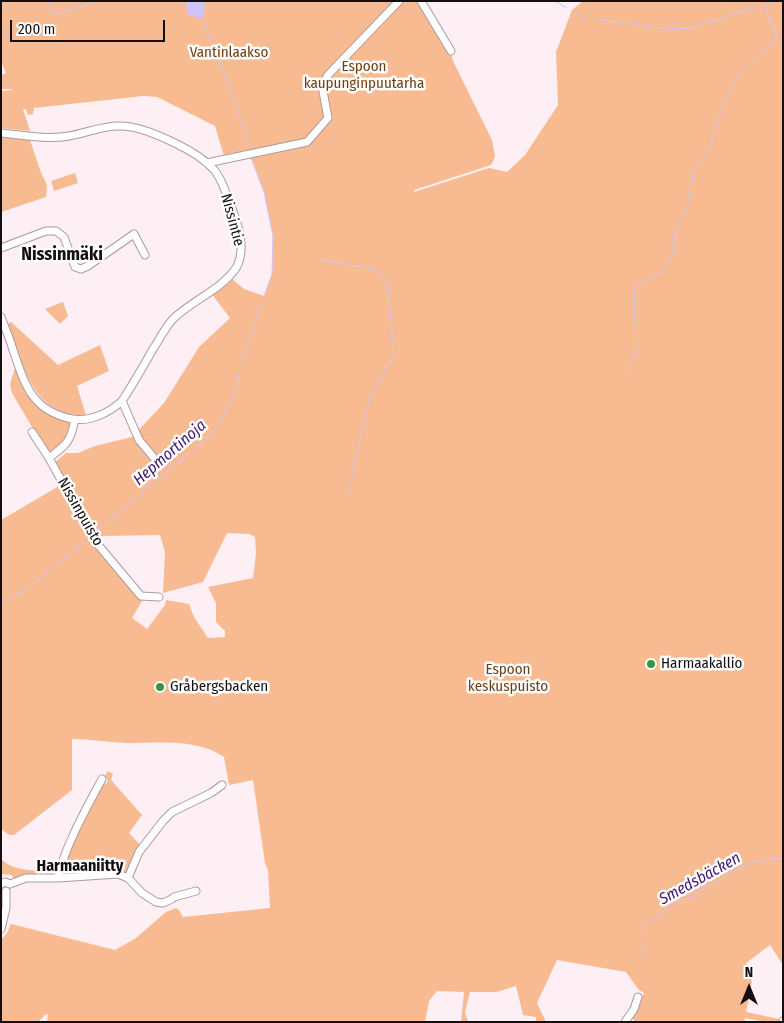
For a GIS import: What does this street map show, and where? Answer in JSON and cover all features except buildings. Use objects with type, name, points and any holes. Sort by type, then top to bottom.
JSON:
[{"type":"street","points":[[207,163],[306,142],[328,118],[322,86],[328,75],[399,1]]},
{"type":"street","points":[[420,1],[451,52]]},
{"type":"street","name":"Nissintie","points":[[1,133],[62,137],[111,126],[134,127],[157,134],[207,163],[220,178],[241,242],[240,261],[229,276],[171,321],[122,401],[115,408],[96,417],[75,419]]},
{"type":"street","points":[[1,248],[44,232],[56,231],[64,237],[75,267],[81,269],[134,234],[145,255]]},
{"type":"street","points":[[1,317],[25,381],[35,399],[52,413],[75,419],[72,435],[68,442],[49,458]]},
{"type":"street","points":[[122,401],[139,440],[155,460]]},
{"type":"street","name":"Nissinpuisto","points":[[32,432],[49,458],[94,540],[141,596],[160,597]]},
{"type":"street","points":[[58,878],[63,861],[102,780]]},
{"type":"street","points":[[128,878],[139,852],[172,812],[211,793],[222,785]]},
{"type":"street","points":[[1,929],[6,908],[4,885],[26,878],[118,874],[128,878],[142,893],[156,902],[162,902],[196,891]]},
{"type":"street","points":[[625,1022],[634,1009],[638,997]]},
{"type":"green space","name":"Espoon keskuspuisto","points":[[1,1],[421,1],[449,47],[453,61],[492,140],[495,156],[492,164],[488,166],[414,190],[414,192],[489,168],[507,172],[525,155],[558,105],[556,52],[572,10],[583,1],[783,1],[783,965],[770,945],[746,963],[752,982],[746,1012],[779,1019],[779,1022],[765,1022],[745,1018],[744,1022],[636,1022],[632,1018],[644,993],[638,989],[626,972],[557,960],[537,1003],[546,1022],[536,1022],[536,1017],[523,1015],[516,986],[497,992],[470,992],[465,1012],[468,1022],[461,1022],[464,992],[437,991],[429,1001],[425,1022],[47,1022],[48,1015],[46,1014],[38,1022],[1,1022],[1,940],[11,924],[115,950],[136,938],[166,912],[176,908],[183,917],[270,908],[268,870],[265,863],[253,780],[229,785],[224,757],[202,747],[164,742],[126,743],[72,739],[72,790],[14,835],[9,835],[1,829],[1,520],[59,486],[90,536],[92,543],[123,580],[143,599],[132,618],[147,629],[165,605],[166,600],[189,604],[194,617],[208,638],[225,637],[225,631],[216,622],[216,603],[208,587],[253,578],[256,553],[255,537],[249,534],[227,533],[203,582],[163,593],[165,552],[160,535],[94,535],[54,463],[66,453],[78,453],[95,446],[132,437],[164,403],[199,347],[230,318],[211,293],[231,278],[244,289],[264,296],[272,274],[273,236],[264,192],[251,157],[226,163],[215,126],[157,97],[143,96],[34,108],[33,114],[28,115],[26,109],[23,109],[30,131],[1,128],[1,91],[12,90],[1,89],[1,75],[6,73],[1,61]]},
{"type":"green space","points":[[1,136],[30,140],[47,185],[46,197],[1,212]]},
{"type":"green space","points":[[75,173],[78,183],[54,191],[51,181]]},
{"type":"green space","points":[[63,302],[68,316],[60,324],[45,309]]},
{"type":"green space","points":[[11,322],[58,365],[100,345],[109,371],[77,386],[86,415],[68,413],[53,407],[42,398],[32,385],[25,371],[8,323]]},
{"type":"green space","points":[[17,367],[32,399],[71,424],[68,436],[54,452],[46,451],[12,393],[10,384]]},
{"type":"green space","points":[[108,771],[113,774],[111,780],[142,815],[129,833],[140,845],[126,872],[63,874],[62,868],[100,786],[106,784],[108,780],[105,776]]},
{"type":"green space","points":[[1,859],[20,869],[57,871],[55,875],[15,879],[11,875],[1,874]]},
{"type":"shaded area","points":[[188,1],[204,1],[205,10],[202,19],[188,15],[186,3]]},
{"type":"waterway","points":[[48,1],[52,15],[96,1]]},
{"type":"waterway","points":[[555,1],[567,8]]},
{"type":"waterway","points":[[765,5],[775,1]]},
{"type":"waterway","points":[[631,374],[632,357],[636,353],[634,287],[663,271],[674,252],[675,230],[690,201],[693,172],[709,149],[724,102],[738,75],[777,38],[766,10],[766,4]]},
{"type":"waterway","points":[[595,19],[667,29],[690,28],[758,7]]},
{"type":"waterway","points":[[575,13],[586,19]]},
{"type":"waterway","name":"Hepmortinoja","points":[[202,19],[231,91],[249,145]]},
{"type":"waterway","name":"Hepmortinoja","points":[[251,158],[264,192],[273,236],[272,274],[263,299]]},
{"type":"waterway","points":[[322,260],[378,270],[388,285],[394,355],[370,397],[351,479]]},
{"type":"waterway","name":"Hepmortinoja","points":[[243,362],[261,304]]},
{"type":"waterway","name":"Hepmortinoja","points":[[95,533],[215,431],[236,390],[239,375]]},
{"type":"waterway","points":[[348,495],[350,485]]},
{"type":"waterway","name":"Hepmortinoja","points":[[1,601],[24,591],[88,539]]},
{"type":"waterway","name":"Smedsbäcken","points":[[643,939],[644,925],[680,900],[693,898],[697,891],[702,890],[743,866],[763,860],[783,858]]},
{"type":"waterway","name":"Smedsbäcken","points":[[642,946],[642,956]]},
{"type":"place","name":"Harmaakallio","points":[[651,664]]},
{"type":"place","name":"Gråbergsbacken","points":[[160,687]]},
{"type":"district","name":"Nissinmäki","points":[[62,255]]},
{"type":"district","name":"Harmaaniitty","points":[[80,867]]},
{"type":"park label","name":"Vantinlaakso","points":[[229,53]]},
{"type":"park label","name":"Espoon kaupunginpuutarha","points":[[364,76]]}]
